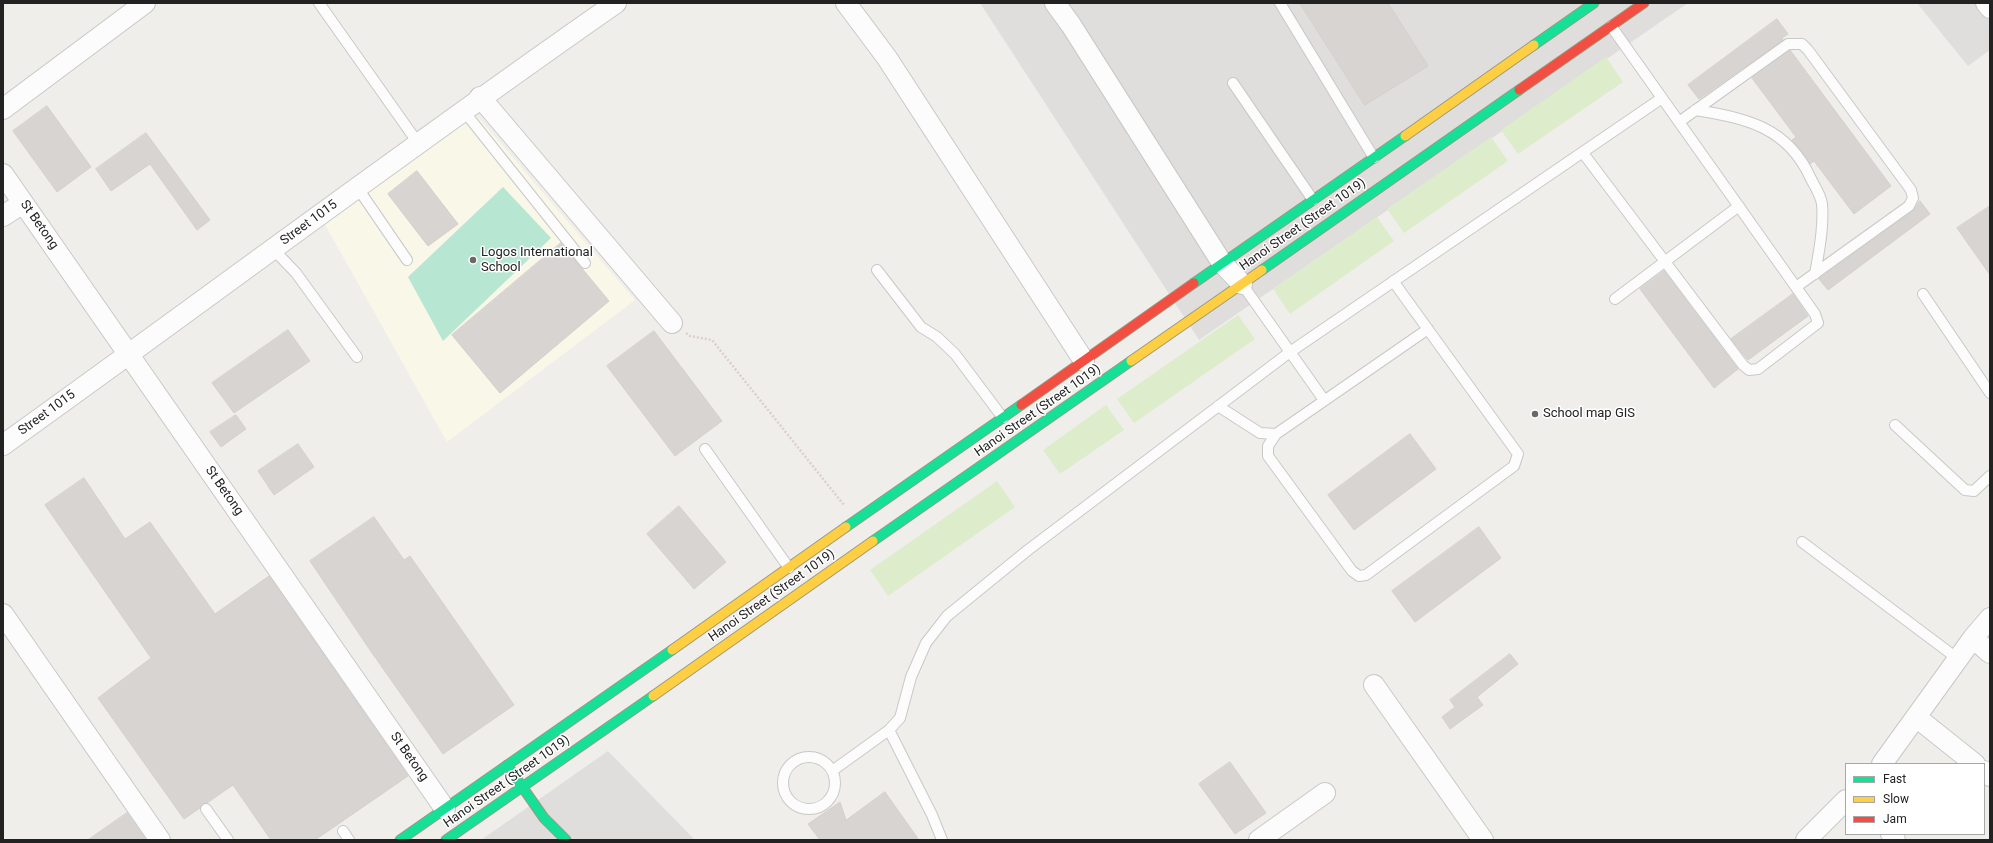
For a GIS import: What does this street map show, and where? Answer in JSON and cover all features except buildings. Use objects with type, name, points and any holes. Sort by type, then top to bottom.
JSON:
[{"type":"main road","name":"Hanoi Street (Street 1019)","points":[[400,840],[1594,3]]},
{"type":"main road","name":"Hanoi Street (Street 1019)","points":[[446,840],[1644,3]]},
{"type":"main road","points":[[507,765],[544,818],[566,840]]},
{"type":"street","points":[[3,109],[145,3]]},
{"type":"street","name":"Street 1015","points":[[3,445],[480,97],[616,3]]},
{"type":"street","points":[[846,3],[887,58],[1084,361]]},
{"type":"street","points":[[1055,3],[1071,25],[1222,263],[1242,284]]},
{"type":"street","points":[[1986,3],[1990,8]]},
{"type":"street","points":[[480,97],[672,323]]},
{"type":"street","name":"St Betong","points":[[3,174],[445,809]]},
{"type":"street","points":[[3,216],[23,203]]},
{"type":"street","points":[[3,614],[160,840]]},
{"type":"street","points":[[1883,763],[1958,658],[1990,618]]},
{"type":"street","points":[[1973,638],[1990,652]]},
{"type":"street","points":[[1374,684],[1484,840]]},
{"type":"street","points":[[1916,716],[1974,763]]},
{"type":"street","points":[[1259,840],[1325,793]]},
{"type":"street","points":[[1806,840],[1845,801]]},
{"type":"lane","points":[[319,3],[418,143]]},
{"type":"lane","points":[[1280,3],[1374,158]]},
{"type":"lane","points":[[1583,153],[1743,365],[1749,370],[1758,369],[1818,324],[1815,314],[1611,26]]},
{"type":"lane","points":[[1679,122],[1788,44],[1802,44],[1808,50],[1911,190],[1913,198],[1909,206],[1796,287]]},
{"type":"lane","points":[[1233,83],[1313,200]]},
{"type":"lane","points":[[832,771],[889,730],[900,718],[911,677],[926,643],[947,616],[1028,550],[1290,352],[1662,98]]},
{"type":"lane","points":[[463,110],[585,262]]},
{"type":"lane","points":[[1695,110],[1727,115],[1758,124],[1786,142],[1809,172],[1822,202],[1822,237],[1815,274]]},
{"type":"lane","points":[[357,187],[407,260]]},
{"type":"lane","points":[[1616,299],[1739,206]]},
{"type":"lane","points":[[273,249],[296,273],[357,357]]},
{"type":"lane","points":[[877,270],[921,327],[937,337],[955,354],[1003,418]]},
{"type":"lane","points":[[1393,281],[1428,328],[1518,454],[1518,460],[1514,466],[1366,575],[1359,576],[1352,570],[1268,456],[1268,446],[1276,434],[1428,328]]},
{"type":"lane","points":[[1242,284],[1324,400]]},
{"type":"lane","points":[[1923,294],[1990,393]]},
{"type":"lane","points":[[1218,406],[1260,433],[1276,434]]},
{"type":"lane","points":[[1894,425],[1965,490],[1974,490],[1990,476]]},
{"type":"lane","points":[[705,449],[789,568]]},
{"type":"lane","points":[[1802,542],[1958,658]]},
{"type":"lane","points":[[889,730],[932,815],[942,840]]},
{"type":"lane","points":[[811,757],[820,759],[832,771],[835,784],[832,796],[820,807],[808,809],[796,806],[784,793],[782,784],[784,775],[788,767],[798,759],[811,757]]},
{"type":"lane","points":[[206,809],[228,840]]},
{"type":"lane","points":[[342,831],[349,840]]},
{"type":"path","points":[[672,323],[690,336],[712,340],[856,520]]},
{"type":"shaded area","points":[[980,3],[1688,3],[1199,340]]},
{"type":"shaded area","points":[[1917,3],[1990,3],[1990,50],[1968,66]]},
{"type":"shaded area","name":"Logos International School","points":[[473,111],[635,300],[447,442],[323,221]]},
{"type":"shaded area","points":[[608,751],[695,840],[481,840]]},
{"type":"green space","points":[[1606,57],[1623,82],[1518,154],[1501,130]]},
{"type":"green space","points":[[1491,137],[1508,161],[1404,233],[1387,209]]},
{"type":"green space","points":[[503,187],[551,238],[443,341],[408,277]]},
{"type":"green space","points":[[1377,217],[1394,241],[1290,314],[1273,289]]},
{"type":"green space","points":[[1238,315],[1255,339],[1134,423],[1117,399]]},
{"type":"green space","points":[[1106,405],[1124,430],[1060,474],[1043,450]]},
{"type":"green space","points":[[997,481],[1015,507],[888,596],[870,570]]},
{"type":"traffic: fast","points":[[1534,45],[1594,3]]},
{"type":"traffic: fast","points":[[1262,270],[1519,90]]},
{"type":"traffic: fast","points":[[1194,283],[1405,136]]},
{"type":"traffic: fast","points":[[873,541],[1131,361]]},
{"type":"traffic: fast","points":[[846,527],[1021,405]]},
{"type":"traffic: fast","points":[[400,840],[672,650]]},
{"type":"traffic: fast","points":[[446,840],[653,696]]},
{"type":"traffic: fast","points":[[507,765],[544,818],[566,840]]},
{"type":"traffic: slow","points":[[1405,136],[1534,45]]},
{"type":"traffic: slow","points":[[1131,361],[1262,270]]},
{"type":"traffic: slow","points":[[672,650],[846,527]]},
{"type":"traffic: slow","points":[[653,696],[873,541]]},
{"type":"traffic: jam","points":[[1519,90],[1644,3]]},
{"type":"traffic: jam","points":[[1021,405],[1194,283]]},
{"type":"place","name":"Logos International School","points":[[473,260]]},
{"type":"place","name":"School map GIS","points":[[1535,414]]}]
